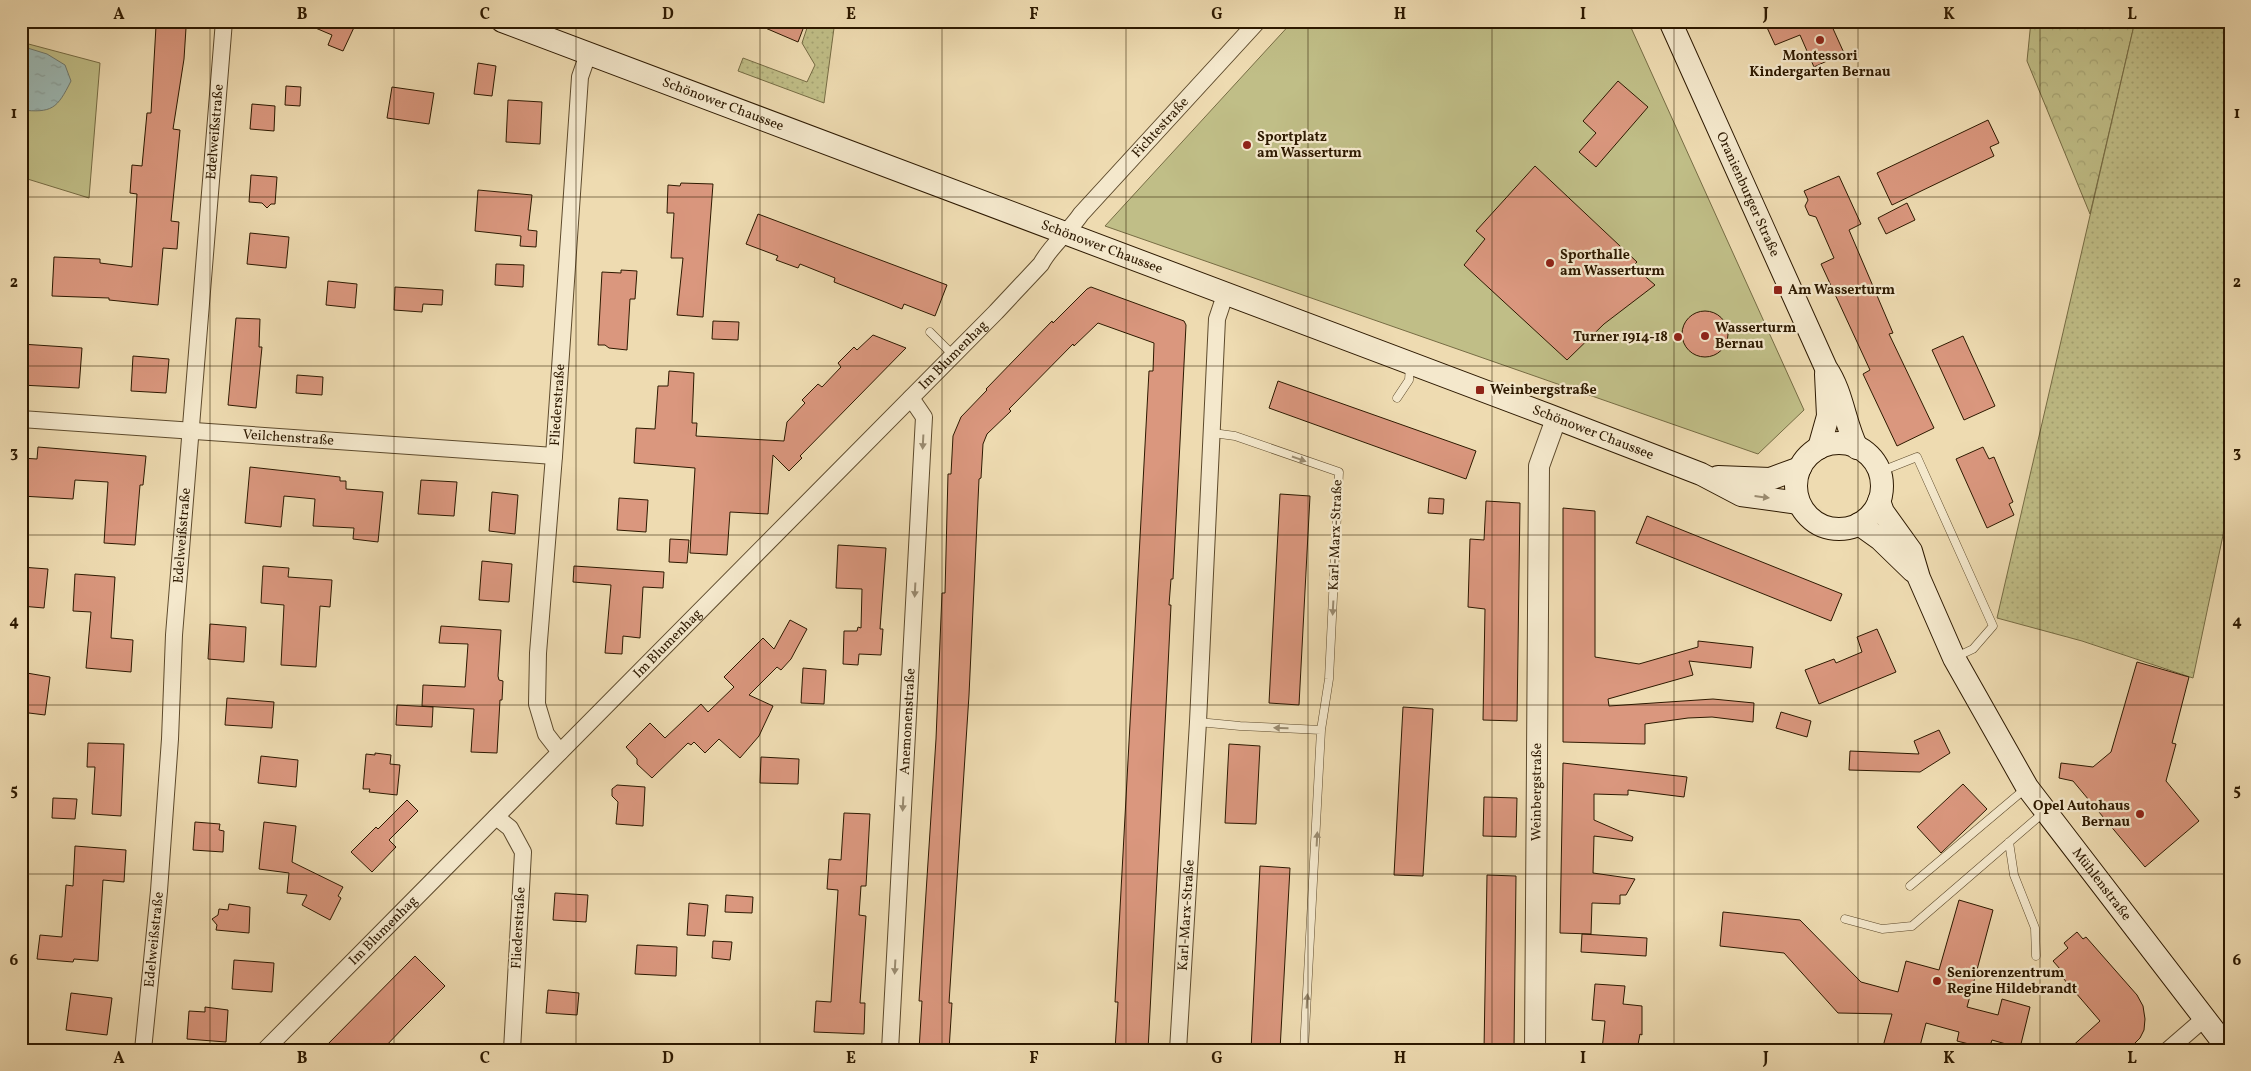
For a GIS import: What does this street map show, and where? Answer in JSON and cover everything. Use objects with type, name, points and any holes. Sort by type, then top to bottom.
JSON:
[{"type":"main road","name":"Schönower Chaussee","points":[[502,21],[1701,474],[1740,495],[1799,503]]},
{"type":"main road","name":"Oranienburger Straße","points":[[1670,21],[1826,368],[1839,390],[1851,435],[1857,448]]},
{"type":"main road","name":"Oranienburger Straße","points":[[1819,448],[1828,416],[1826,368]]},
{"type":"main road","points":[[1838,444],[1857,448],[1870,458],[1879,472],[1881,486],[1879,501],[1871,514],[1859,524],[1846,528],[1825,527],[1812,520],[1799,503],[1796,485],[1800,468],[1811,453],[1819,448],[1838,444]]},
{"type":"main road","name":"Schönower Chaussee","points":[[1701,474],[1746,480],[1770,479],[1800,468]]},
{"type":"main road","name":"Mühlenstraße","points":[[1879,501],[1883,512],[1911,551],[1919,578],[1954,658],[2027,787],[2229,1050]]},
{"type":"main road","name":"Mühlenstraße","points":[[1859,524],[1880,538],[1919,578]]},
{"type":"street","name":"Edelweißstraße","points":[[144,1050],[159,891],[170,738],[174,635],[224,21]]},
{"type":"street","name":"Fichtestraße","points":[[1066,234],[1087,207],[1258,21]]},
{"type":"street","name":"Fliederstraße","points":[[560,752],[546,734],[537,704],[538,653],[554,456],[580,77],[588,54]]},
{"type":"street","name":"Im Blumenhag","points":[[265,1050],[911,398],[1035,271],[1046,255],[1066,234]]},
{"type":"street","name":"Karl-Marx-Straße","points":[[1178,1050],[1198,722],[1217,319],[1225,295]]},
{"type":"street","name":"Anemonenstraße","points":[[890,1050],[924,417],[911,398]]},
{"type":"street","name":"Veilchenstraße","points":[[21,419],[554,456]]},
{"type":"street","name":"Weinbergstraße","points":[[1536,1050],[1539,466],[1556,419]]},
{"type":"street","name":"Fliederstraße","points":[[496,817],[510,828],[523,852],[512,1050]]},
{"type":"street","points":[[2168,1050],[2205,1018]]},
{"type":"lane","points":[[930,332],[953,355]]},
{"type":"lane","points":[[1397,398],[1409,380],[1410,364]]},
{"type":"lane","name":"Karl-Marx-Straße","points":[[1213,433],[1235,436],[1338,472],[1329,680],[1322,730],[1304,1050]]},
{"type":"lane","points":[[1879,472],[1917,457],[1993,626],[1973,649],[1954,658]]},
{"type":"lane","points":[[1198,722],[1322,730]]},
{"type":"lane","points":[[1910,886],[2027,787]]},
{"type":"lane","points":[[1845,920],[1882,930],[1912,926],[2044,811]]},
{"type":"lane","points":[[2009,842],[2014,875],[2035,928],[2036,956]]},
{"type":"green space","points":[[1293,21],[1628,21],[1804,410],[1758,454],[1105,226]]},
{"type":"green space","points":[[2031,21],[2135,21],[2090,214],[2027,61]]},
{"type":"green space","points":[[2135,21],[2230,21],[2230,502],[2193,678],[2082,641],[1997,618]]},
{"type":"green space","points":[[809,22],[834,28],[824,103],[738,71],[743,58],[807,82],[815,65],[802,43]]},
{"type":"green space","points":[[21,42],[100,63],[89,198],[21,177],[23,47]]},
{"type":"water","points":[[21,46],[47,54],[65,65],[71,81],[62,98],[47,110],[21,110]]},
{"type":"building","points":[[299,21],[357,21],[343,51],[328,45],[332,35]]},
{"type":"building","points":[[749,21],[806,21],[798,42]]},
{"type":"building","name":"Montessori Kindergarten Bernau","points":[[1764,21],[1832,21],[1830,22],[1844,53],[1814,67],[1800,35],[1775,45]]},
{"type":"building","points":[[156,26],[186,28],[184,59],[173,129],[180,130],[171,221],[179,222],[177,249],[163,248],[158,305],[109,300],[109,298],[52,296],[54,257],[100,259],[100,263],[132,267],[137,194],[130,193],[132,165],[142,166],[147,113],[151,113]]},
{"type":"building","points":[[478,63],[496,66],[492,96],[474,94]]},
{"type":"building","points":[[1618,81],[1648,107],[1596,167],[1579,152],[1596,133],[1583,121]]},
{"type":"building","points":[[286,86],[301,87],[300,106],[285,105]]},
{"type":"building","points":[[392,87],[434,93],[429,124],[387,118]]},
{"type":"building","points":[[508,100],[542,102],[540,144],[506,142]]},
{"type":"building","points":[[252,104],[275,106],[274,131],[250,129]]},
{"type":"building","points":[[1988,120],[1999,143],[1990,147],[1994,156],[1892,205],[1877,173]]},
{"type":"building","name":"Sporthalle am Wasserturm","points":[[1535,166],[1637,262],[1633,266],[1655,285],[1604,324],[1567,360],[1464,265],[1485,239],[1476,231]]},
{"type":"building","points":[[251,175],[277,177],[275,204],[271,204],[267,208],[262,203],[249,202]]},
{"type":"building","points":[[1839,176],[1861,224],[1849,230],[1893,333],[1889,334],[1934,428],[1897,446],[1863,374],[1870,370],[1821,264],[1834,258],[1816,217],[1809,215],[1805,206],[1808,200],[1804,191]]},
{"type":"building","points":[[681,183],[713,184],[703,317],[677,315],[683,258],[671,258],[674,213],[667,213],[668,185],[680,186]]},
{"type":"building","points":[[478,190],[532,195],[528,230],[537,231],[536,247],[520,246],[521,236],[475,231]]},
{"type":"building","points":[[1907,203],[1915,220],[1886,234],[1878,218]]},
{"type":"building","points":[[758,214],[947,285],[935,316],[904,304],[902,309],[834,282],[835,278],[800,264],[798,268],[776,260],[778,256],[746,244]]},
{"type":"building","points":[[250,233],[289,237],[286,268],[247,264]]},
{"type":"building","points":[[496,264],[524,265],[523,287],[495,285]]},
{"type":"building","points":[[621,270],[637,271],[635,299],[630,299],[627,350],[598,345],[602,272],[621,273]]},
{"type":"building","points":[[328,281],[357,284],[355,308],[326,305]]},
{"type":"building","points":[[395,287],[443,290],[442,305],[423,304],[422,312],[394,310]]},
{"type":"building","points":[[1091,287],[1184,321],[1186,325],[1173,579],[1171,579],[1169,605],[1171,605],[1148,1050],[1115,1050],[1118,1002],[1115,1002],[1149,371],[1153,371],[1154,343],[1098,323],[1074,346],[1073,344],[1009,409],[1011,411],[987,434],[983,444],[981,478],[979,479],[969,695],[949,1003],[952,1003],[949,1050],[919,1050],[922,1001],[919,1001],[936,739],[942,593],[945,593],[948,474],[951,474],[953,436],[961,417],[986,389],[1052,321],[1053,323]]},
{"type":"building","name":"Wasserturm Bernau","points":[[1701,311],[1709,311],[1718,315],[1724,321],[1728,334],[1724,347],[1718,353],[1709,357],[1701,357],[1692,353],[1686,347],[1682,338],[1682,330],[1686,321],[1692,315]]},
{"type":"building","points":[[236,318],[260,319],[259,347],[262,347],[256,408],[228,405]]},
{"type":"building","points":[[713,321],[739,322],[738,340],[712,339]]},
{"type":"building","points":[[873,335],[906,348],[800,456],[802,458],[789,471],[773,455],[768,514],[730,512],[727,555],[690,553],[695,468],[634,463],[636,428],[655,429],[658,386],[668,386],[669,371],[694,373],[692,423],[697,423],[696,436],[784,441],[787,422],[805,403],[802,400],[818,384],[822,387],[841,367],[838,363],[854,347],[857,350]]},
{"type":"building","points":[[1963,336],[1995,406],[1964,420],[1932,350]]},
{"type":"building","points":[[21,344],[82,348],[79,388],[21,385]]},
{"type":"building","points":[[133,356],[169,359],[166,393],[131,391]]},
{"type":"building","points":[[297,375],[323,377],[322,395],[296,393]]},
{"type":"building","points":[[1278,381],[1476,451],[1466,479],[1269,408]]},
{"type":"building","points":[[38,447],[146,456],[143,485],[140,485],[135,545],[104,543],[108,482],[75,480],[73,499],[21,496],[21,458],[37,459]]},
{"type":"building","points":[[1983,447],[1989,459],[1994,457],[2013,502],[2009,504],[2014,515],[1987,528],[1956,459]]},
{"type":"building","points":[[250,467],[340,477],[340,481],[346,481],[346,489],[383,492],[378,542],[353,539],[354,528],[313,526],[315,499],[284,496],[281,527],[245,523]]},
{"type":"building","points":[[421,480],[457,482],[454,516],[418,514]]},
{"type":"building","points":[[492,492],[518,495],[515,534],[489,531]]},
{"type":"building","points":[[1280,494],[1310,496],[1299,705],[1269,703]]},
{"type":"building","points":[[619,498],[648,500],[646,532],[617,530]]},
{"type":"building","points":[[1429,498],[1444,499],[1443,514],[1428,513]]},
{"type":"building","points":[[1486,501],[1520,503],[1517,721],[1483,720],[1485,609],[1468,607],[1470,539],[1484,540]]},
{"type":"building","points":[[1563,508],[1595,511],[1595,657],[1639,664],[1698,647],[1698,641],[1753,647],[1751,668],[1689,661],[1693,675],[1608,699],[1609,706],[1713,699],[1754,703],[1753,722],[1712,717],[1688,718],[1645,724],[1645,744],[1563,742]]},
{"type":"building","points":[[1647,516],[1842,594],[1831,621],[1636,543]]},
{"type":"building","points":[[670,539],[689,540],[687,563],[669,562]]},
{"type":"building","points":[[838,545],[886,548],[880,629],[883,629],[881,655],[859,654],[858,665],[843,664],[844,631],[857,631],[858,627],[861,628],[862,589],[836,588]]},
{"type":"building","points":[[482,561],[512,564],[509,602],[479,600]]},
{"type":"building","points":[[263,566],[289,568],[288,577],[332,580],[330,607],[320,606],[316,667],[281,665],[284,605],[261,603]]},
{"type":"building","points":[[574,566],[664,572],[663,588],[643,587],[640,638],[623,636],[622,654],[605,653],[611,585],[573,582]]},
{"type":"building","points":[[21,567],[48,569],[44,608],[21,606]]},
{"type":"building","points":[[75,574],[115,577],[111,638],[133,640],[131,672],[86,668],[91,612],[73,611]]},
{"type":"building","points":[[790,620],[807,629],[791,659],[781,670],[777,667],[749,695],[773,706],[759,736],[740,758],[719,739],[705,753],[694,742],[691,745],[688,743],[652,778],[637,764],[637,759],[626,747],[650,723],[665,738],[701,704],[708,712],[734,687],[724,677],[763,638],[774,649]]},
{"type":"building","points":[[210,624],[246,627],[244,662],[208,659]]},
{"type":"building","points":[[441,626],[501,630],[498,676],[499,680],[503,681],[497,753],[471,752],[474,709],[422,706],[423,685],[465,687],[468,644],[439,643]]},
{"type":"building","points":[[1877,629],[1896,672],[1819,704],[1805,670],[1834,659],[1836,663],[1862,652],[1857,637]]},
{"type":"building","points":[[2137,662],[2189,677],[2172,743],[2176,744],[2166,781],[2199,821],[2145,867],[2073,781],[2059,778],[2061,763],[2093,767],[2111,752]]},
{"type":"building","points":[[803,668],[826,670],[824,704],[801,703]]},
{"type":"building","points":[[21,672],[50,677],[45,715],[21,712]]},
{"type":"building","points":[[227,698],[274,702],[272,728],[225,725]]},
{"type":"building","points":[[397,705],[433,707],[432,727],[396,725]]},
{"type":"building","points":[[1403,707],[1433,709],[1423,876],[1394,875]]},
{"type":"building","points":[[1781,712],[1811,721],[1807,737],[1776,728]]},
{"type":"building","points":[[1939,730],[1950,753],[1920,772],[1849,770],[1850,751],[1919,754],[1914,741]]},
{"type":"building","points":[[88,743],[124,744],[121,816],[92,814],[95,767],[87,767]]},
{"type":"building","points":[[1229,744],[1260,746],[1256,824],[1225,823]]},
{"type":"building","points":[[375,753],[391,755],[390,764],[400,765],[397,795],[369,792],[370,789],[363,789],[366,754],[375,755]]},
{"type":"building","points":[[261,756],[298,760],[296,787],[258,783]]},
{"type":"building","points":[[761,757],[799,759],[798,784],[760,783]]},
{"type":"building","points":[[1563,763],[1687,777],[1684,797],[1628,790],[1628,795],[1594,794],[1594,820],[1633,837],[1632,841],[1594,836],[1593,873],[1635,879],[1626,895],[1620,895],[1620,904],[1592,903],[1591,934],[1560,933]]},
{"type":"building","points":[[1963,784],[1987,809],[1941,853],[1917,827]]},
{"type":"building","points":[[617,785],[645,787],[643,826],[616,824],[618,802],[612,796],[612,789]]},
{"type":"building","points":[[1484,797],[1517,798],[1516,837],[1483,836]]},
{"type":"building","points":[[53,798],[77,799],[75,819],[52,818]]},
{"type":"building","points":[[407,800],[418,811],[389,840],[396,847],[372,872],[351,852],[376,827],[378,829]]},
{"type":"building","points":[[844,813],[870,814],[866,886],[861,886],[859,915],[866,916],[860,1003],[865,1003],[864,1034],[814,1032],[816,1001],[831,1002],[838,890],[827,889],[829,859],[841,860]]},
{"type":"building","points":[[195,822],[220,824],[219,830],[224,831],[223,852],[193,850]]},
{"type":"building","points":[[264,822],[296,826],[292,862],[343,887],[338,896],[341,898],[330,920],[302,905],[307,895],[287,893],[289,873],[259,869]]},
{"type":"building","points":[[75,846],[126,850],[124,882],[103,880],[98,961],[74,959],[73,962],[37,959],[40,935],[62,937],[66,885],[73,886]]},
{"type":"building","points":[[1260,866],[1290,868],[1280,1050],[1251,1050]]},
{"type":"building","points":[[1487,875],[1516,876],[1514,1050],[1484,1050]]},
{"type":"building","points":[[555,893],[588,895],[586,922],[553,920]]},
{"type":"building","points":[[726,895],[753,897],[752,913],[725,912]]},
{"type":"building","points":[[1959,900],[1993,910],[1967,1007],[1998,1015],[2002,999],[2030,1007],[2020,1048],[1992,1040],[1989,1049],[1957,1041],[1959,1032],[1926,1023],[1919,1050],[1882,1050],[1892,1014],[1838,1013],[1784,953],[1720,946],[1723,912],[1800,920],[1861,982],[1898,992],[1906,961],[1939,970]]},
{"type":"building","points":[[689,903],[708,905],[705,936],[687,935]]},
{"type":"building","points":[[229,904],[250,907],[249,933],[216,930],[217,925],[212,919],[218,915],[219,909],[228,910]]},
{"type":"building","name":"Seniorenzentrum Regine Hildebrandt","points":[[2077,932],[2083,939],[2086,937],[2137,995],[2143,1006],[2144,1030],[2140,1038],[2128,1050],[2068,1050],[2100,1021],[2057,971],[2060,969],[2053,961],[2068,948],[2064,943]]},
{"type":"building","points":[[1582,934],[1647,938],[1646,956],[1581,952]]},
{"type":"building","points":[[713,941],[732,942],[730,960],[712,958]]},
{"type":"building","points":[[637,945],[677,947],[676,976],[635,974]]},
{"type":"building","points":[[415,956],[445,986],[382,1050],[322,1050]]},
{"type":"building","points":[[234,960],[274,963],[272,992],[232,989]]},
{"type":"building","points":[[1595,984],[1625,986],[1623,1004],[1642,1006],[1642,1035],[1640,1034],[1637,1050],[1602,1050],[1605,1021],[1592,1020]]},
{"type":"building","points":[[548,990],[579,993],[577,1015],[546,1013]]},
{"type":"building","points":[[71,993],[112,998],[107,1035],[66,1030]]},
{"type":"building","points":[[205,1007],[228,1010],[226,1042],[187,1039],[189,1011],[205,1012]]},
{"type":"place","name":"Montessori Kindergarten Bernau","points":[[1820,40]]},
{"type":"place","name":"Sportplatz am Wasserturm","points":[[1247,145]]},
{"type":"place","name":"Sporthalle am Wasserturm","points":[[1550,263]]},
{"type":"place","name":"Am Wasserturm","points":[[1778,290]]},
{"type":"place","name":"Wasserturm Bernau","points":[[1705,336]]},
{"type":"place","name":"Turner 1914-18","points":[[1678,337]]},
{"type":"place","name":"Weinbergstraße","points":[[1480,390]]},
{"type":"place","name":"Opel Autohaus Bernau","points":[[2140,814]]},
{"type":"place","name":"Seniorenzentrum Regine Hildebrandt","points":[[1937,981]]}]
